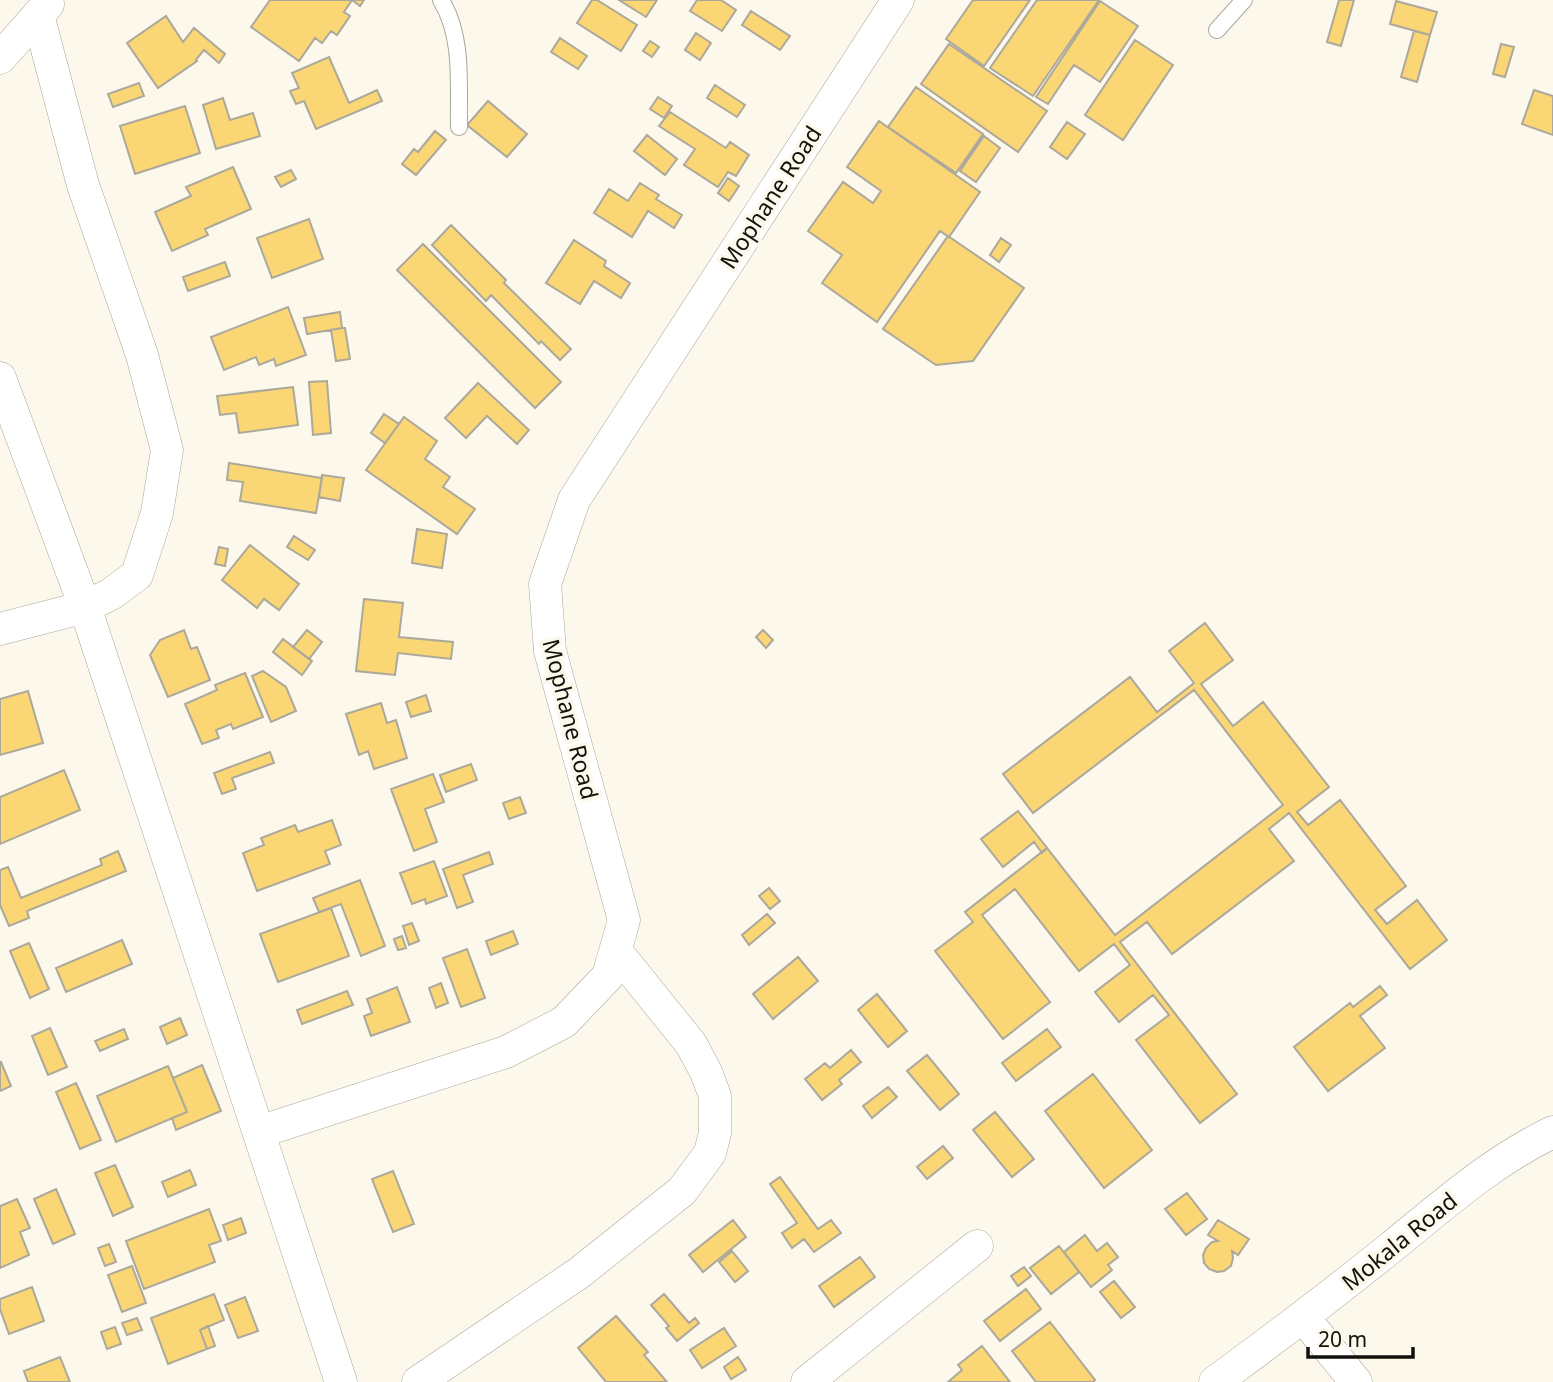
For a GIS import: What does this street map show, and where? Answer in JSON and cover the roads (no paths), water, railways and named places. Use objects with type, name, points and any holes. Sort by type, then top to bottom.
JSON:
[{"type":"street","name":"Mophane Road","points":[[259,1132],[506,1052],[564,1022],[608,975],[624,920],[550,651],[545,584],[575,500],[898,0]]},
{"type":"street","points":[[0,58],[44,7]]},
{"type":"street","points":[[3,630],[85,607],[111,594],[137,575],[157,513],[167,450],[142,355],[83,185],[44,7]]},
{"type":"street","points":[[0,378],[85,607],[341,1382]]},
{"type":"street","points":[[418,1382],[579,1273],[682,1191],[710,1153],[715,1133],[715,1096],[706,1072],[691,1044],[615,951]]},
{"type":"street","name":"Mokala Road","points":[[1215,1382],[1304,1318],[1479,1176],[1526,1145],[1553,1132]]},
{"type":"street","points":[[807,1382],[977,1246]]},
{"type":"street","points":[[1304,1318],[1356,1382]]},
{"type":"lane","points":[[441,0],[457,40],[459,127]]},
{"type":"lane","points":[[1217,30],[1244,0]]}]
